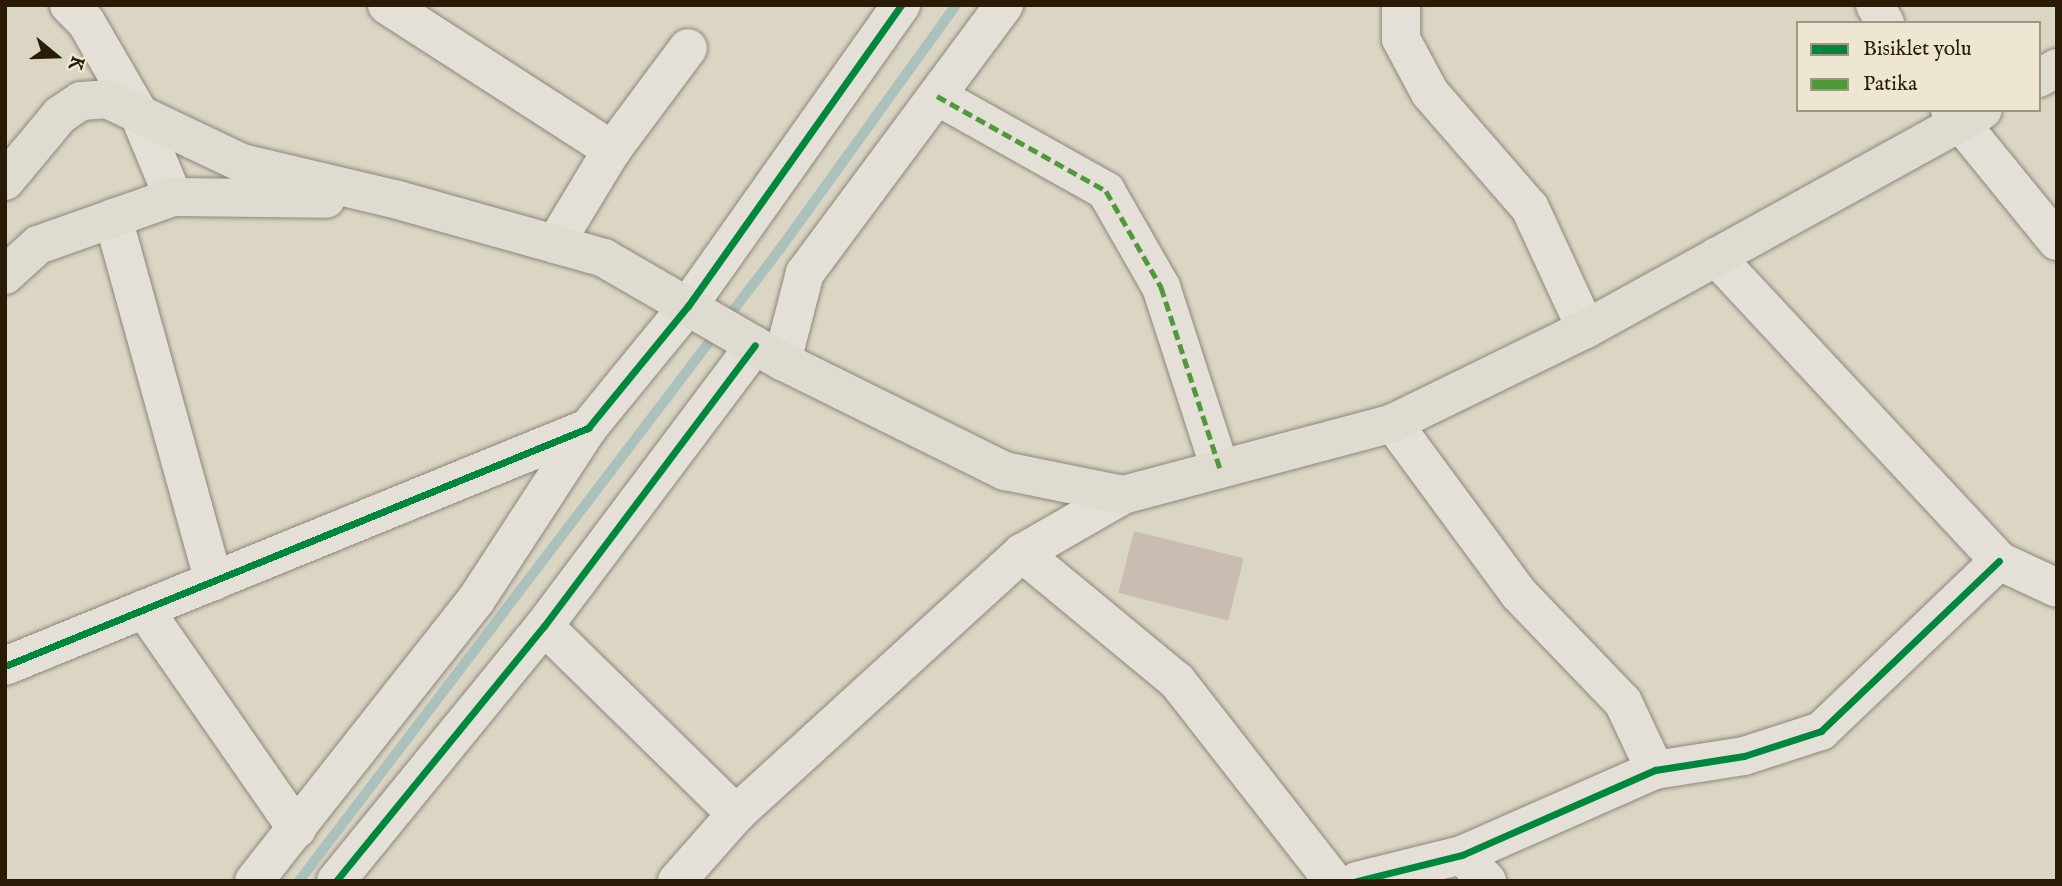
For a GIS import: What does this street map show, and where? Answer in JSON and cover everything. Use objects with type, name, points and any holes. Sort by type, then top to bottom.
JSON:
[{"type":"main road","points":[[2041,77],[2057,68]]},
{"type":"main road","points":[[5,181],[60,116],[81,101],[107,99],[137,110],[242,163],[398,200],[604,258],[761,348],[1005,471],[1123,495],[1393,423],[1586,328],[1964,115]]},
{"type":"main road","points":[[5,275],[38,245],[173,197],[398,200]]},
{"type":"street","points":[[387,5],[612,150]]},
{"type":"street","points":[[254,881],[298,830],[477,600],[588,428],[697,312],[901,5]]},
{"type":"street","points":[[335,881],[544,626],[761,348],[805,273],[1004,5]]},
{"type":"street","points":[[1401,5],[1401,39],[1430,93],[1530,208],[1586,328]]},
{"type":"street","points":[[1875,5],[1884,21]]},
{"type":"street","points":[[87,11],[137,110],[173,197]]},
{"type":"street","points":[[555,244],[612,150],[688,48]]},
{"type":"street","points":[[937,96],[1105,191],[1161,287],[1220,469]]},
{"type":"street","points":[[1964,115],[2057,241]]},
{"type":"street","points":[[113,218],[214,580]]},
{"type":"street","points":[[1716,257],[1999,561],[2057,588]]},
{"type":"street","points":[[1393,423],[1519,594],[1623,702],[1655,770]]},
{"type":"street","points":[[5,666],[588,428]]},
{"type":"street","points":[[677,881],[736,814],[1022,553],[1123,495]]},
{"type":"street","points":[[1022,553],[1177,681],[1333,881]]},
{"type":"street","points":[[1357,881],[1475,868],[1655,770],[1744,756],[1822,731],[1999,561]]},
{"type":"street","points":[[144,609],[298,830]]},
{"type":"street","points":[[544,626],[736,814]]},
{"type":"building","points":[[1134,531],[1244,558],[1228,620],[1119,593]]},
{"type":"waterway","points":[[299,881],[780,249],[956,5]]},
{"type":"marked path","points":[[937,96],[1106,191],[1161,287],[1220,469]]},
{"type":"cycle path","points":[[5,666],[588,428],[688,306],[901,5]]},
{"type":"cycle path","points":[[336,881],[544,626],[755,345]]},
{"type":"cycle path","points":[[1357,881],[1462,855],[1655,770],[1744,756],[1821,731],[1999,561]]}]
